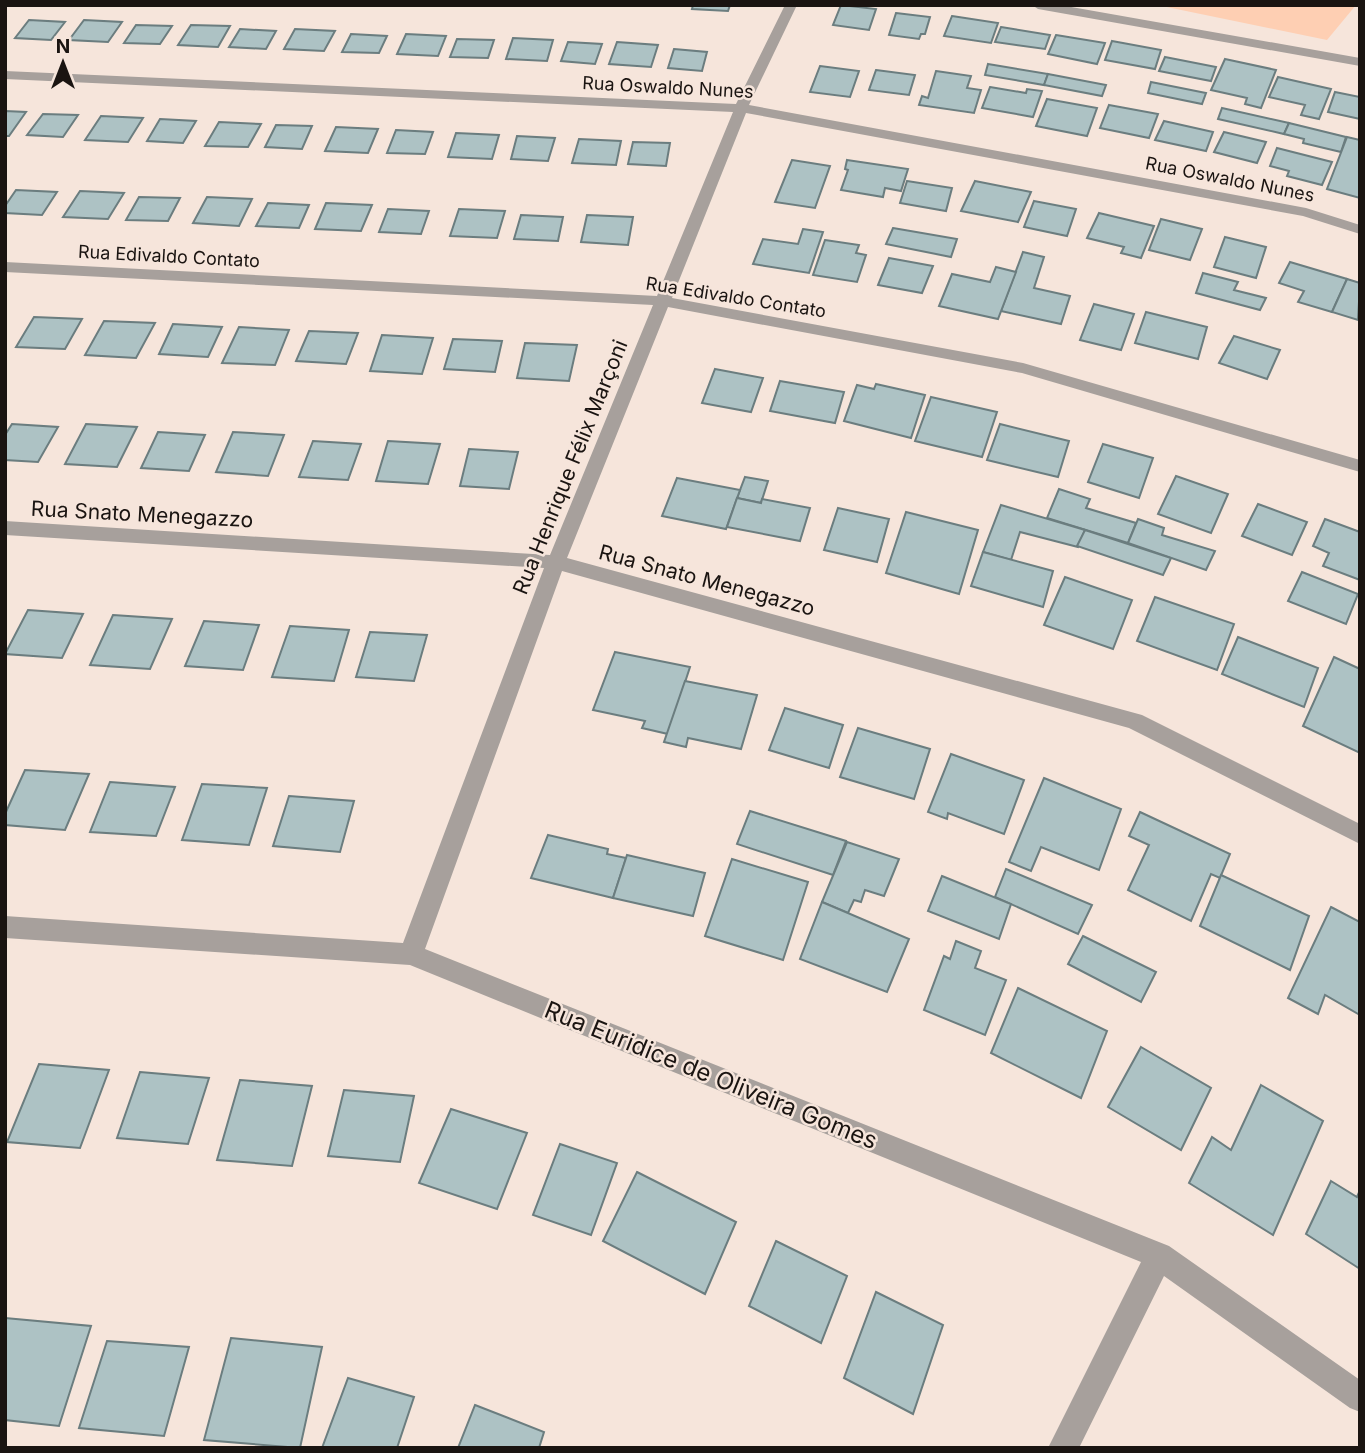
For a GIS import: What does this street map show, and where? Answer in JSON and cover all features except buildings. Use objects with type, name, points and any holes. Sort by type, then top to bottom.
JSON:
[{"type":"street","name":"Rua Henrique Félix Marçoni","points":[[411,954],[556,562],[741,108],[791,5]]},
{"type":"street","points":[[1038,5],[1360,62]]},
{"type":"street","name":"Rua Oswaldo Nunes","points":[[5,75],[741,108],[1306,212],[1360,230]]},
{"type":"street","name":"Rua Edivaldo Contato","points":[[5,267],[662,301],[1023,368],[1360,466]]},
{"type":"street","name":"Rua Snato Menegazzo","points":[[5,528],[556,562],[1135,721],[1360,835]]},
{"type":"street","name":"Rua Euridice de Oliveira Gomes","points":[[5,927],[411,954],[1159,1256],[1360,1398]]},
{"type":"street","points":[[1063,1448],[1159,1256]]},
{"type":"shaded area","points":[[1157,5],[1356,5],[1327,40]]}]
